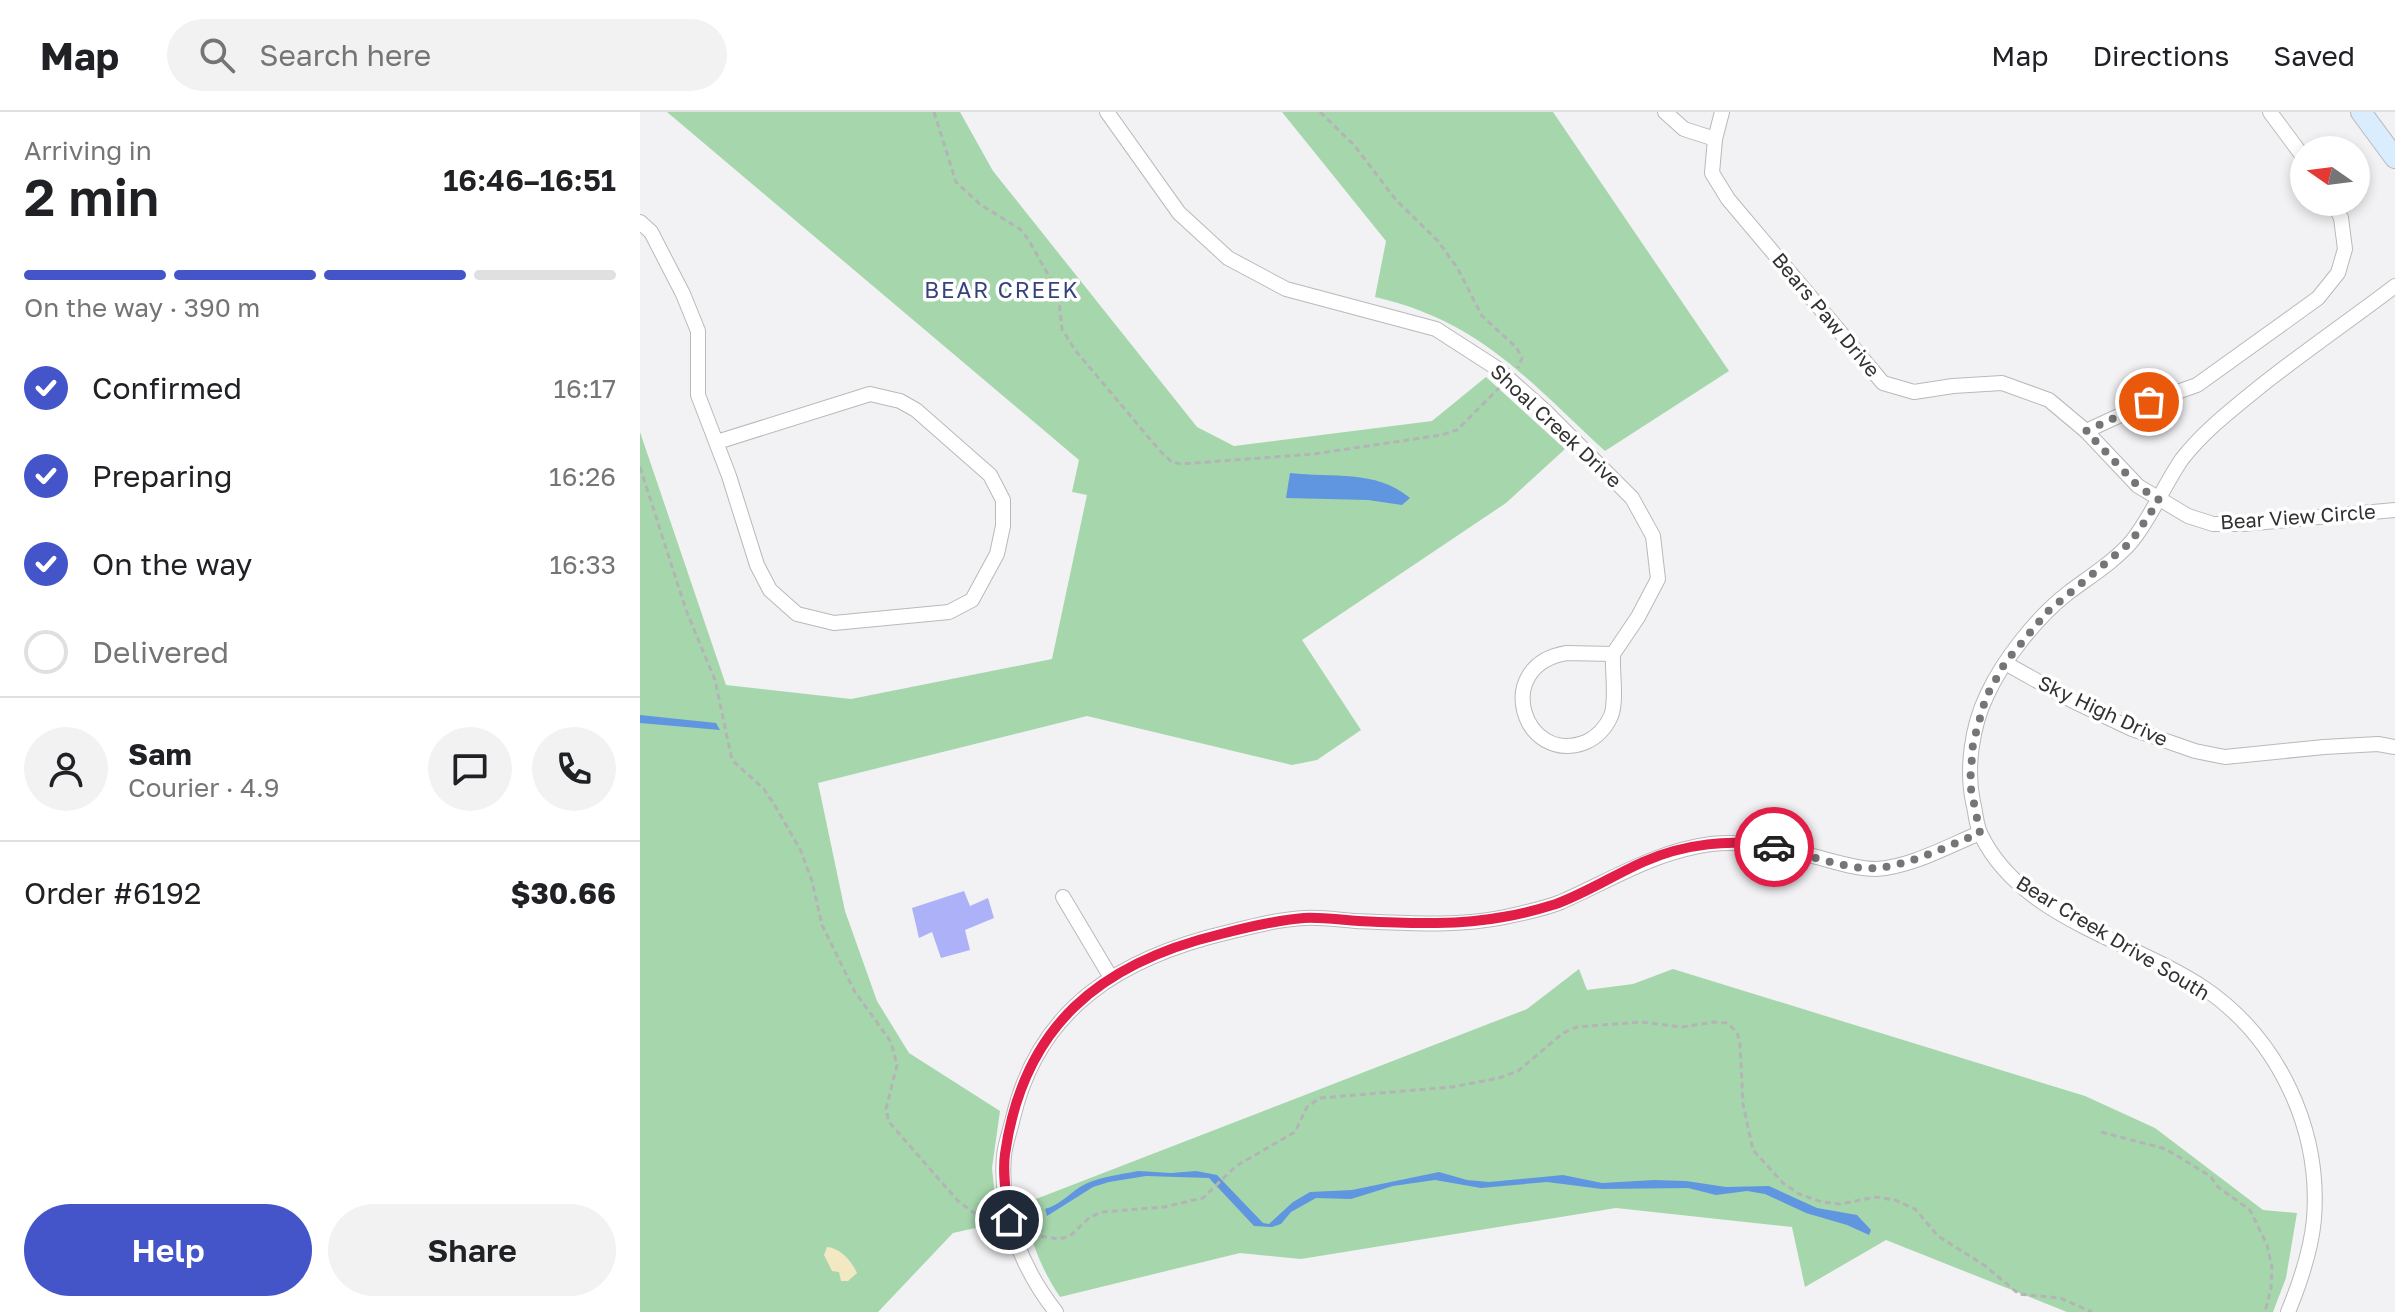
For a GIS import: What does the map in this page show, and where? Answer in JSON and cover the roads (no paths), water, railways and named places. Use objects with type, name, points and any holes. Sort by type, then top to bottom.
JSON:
[{"type":"main road","points":[[2361,112],[2395,158]]},
{"type":"street","name":"Shoal Creek Drive","points":[[1107,112],[1179,213],[1228,258],[1286,289],[1436,329],[1509,379],[1632,498],[1653,536],[1658,579],[1638,617],[1613,654]]},
{"type":"street","points":[[1665,112],[1684,129],[1715,139]]},
{"type":"street","name":"Bears Paw Drive","points":[[1722,112],[1715,139],[1712,173],[1728,199],[1883,383],[1914,392],[2002,383],[2049,400],[2086,431],[2138,486],[2159,500]]},
{"type":"street","points":[[2270,112],[2290,139]]},
{"type":"street","points":[[2086,431],[2149,402],[2197,385],[2318,298],[2338,273],[2345,249],[2340,216]]},
{"type":"street","points":[[640,222],[651,232],[698,331],[698,395],[717,442],[757,565],[770,590],[797,614],[834,623],[949,612],[972,600],[997,554],[1003,526],[1003,500],[990,475],[916,410],[900,401],[870,394],[717,442]]},
{"type":"street","name":"Bear Creek Drive South","points":[[2288,1312],[2302,1277],[2314,1220],[2312,1162],[2303,1119],[2284,1078],[2255,1033],[2205,989],[2089,929],[2035,897],[2006,874],[1980,833],[1970,784],[1973,743],[1986,697],[2005,663],[2047,612],[2131,542],[2182,459],[2220,418],[2323,337],[2395,286]]},
{"type":"street","name":"Bear View Circle","points":[[2159,500],[2188,516],[2213,524],[2395,510]]},
{"type":"street","points":[[1613,654],[1611,682],[1615,698],[1612,714],[1604,728],[1592,739],[1577,745],[1561,745],[1546,740],[1533,730],[1525,716],[1522,700],[1524,684],[1532,670],[1554,655],[1613,654]]},
{"type":"street","name":"Sky High Drive","points":[[2005,663],[2108,718],[2195,751],[2225,757],[2338,746],[2378,744],[2395,747]]},
{"type":"street","points":[[1049,1310],[1017,1248],[1011,1226],[1004,1156],[1020,1085],[1033,1060],[1084,997],[1110,976],[1145,959],[1200,939],[1304,918],[1456,923],[1503,917],[1557,904],[1646,861],[1713,844],[1757,844],[1876,869],[1911,861],[1980,833]]},
{"type":"street","points":[[1063,897],[1110,976]]},
{"type":"water","points":[[1290,473],[1368,479],[1397,489],[1410,498],[1402,505],[1368,500],[1286,498]]},
{"type":"water","points":[[640,715],[716,723],[720,730],[640,723]]},
{"type":"water","points":[[1138,1171],[1196,1171],[1217,1175],[1263,1223],[1269,1224],[1293,1202],[1310,1192],[1352,1190],[1439,1172],[1489,1182],[1563,1175],[1602,1183],[1654,1180],[1726,1187],[1769,1186],[1817,1208],[1857,1215],[1871,1230],[1869,1235],[1806,1213],[1765,1194],[1747,1191],[1716,1195],[1688,1188],[1602,1189],[1547,1182],[1481,1188],[1435,1180],[1393,1186],[1351,1199],[1316,1198],[1291,1212],[1281,1224],[1272,1227],[1254,1226],[1209,1178],[1146,1176],[1109,1182],[1093,1187],[1047,1216],[1045,1209],[1080,1187]]},
{"type":"district","name":"BEAR CREEK","points":[[1002,290]]}]
